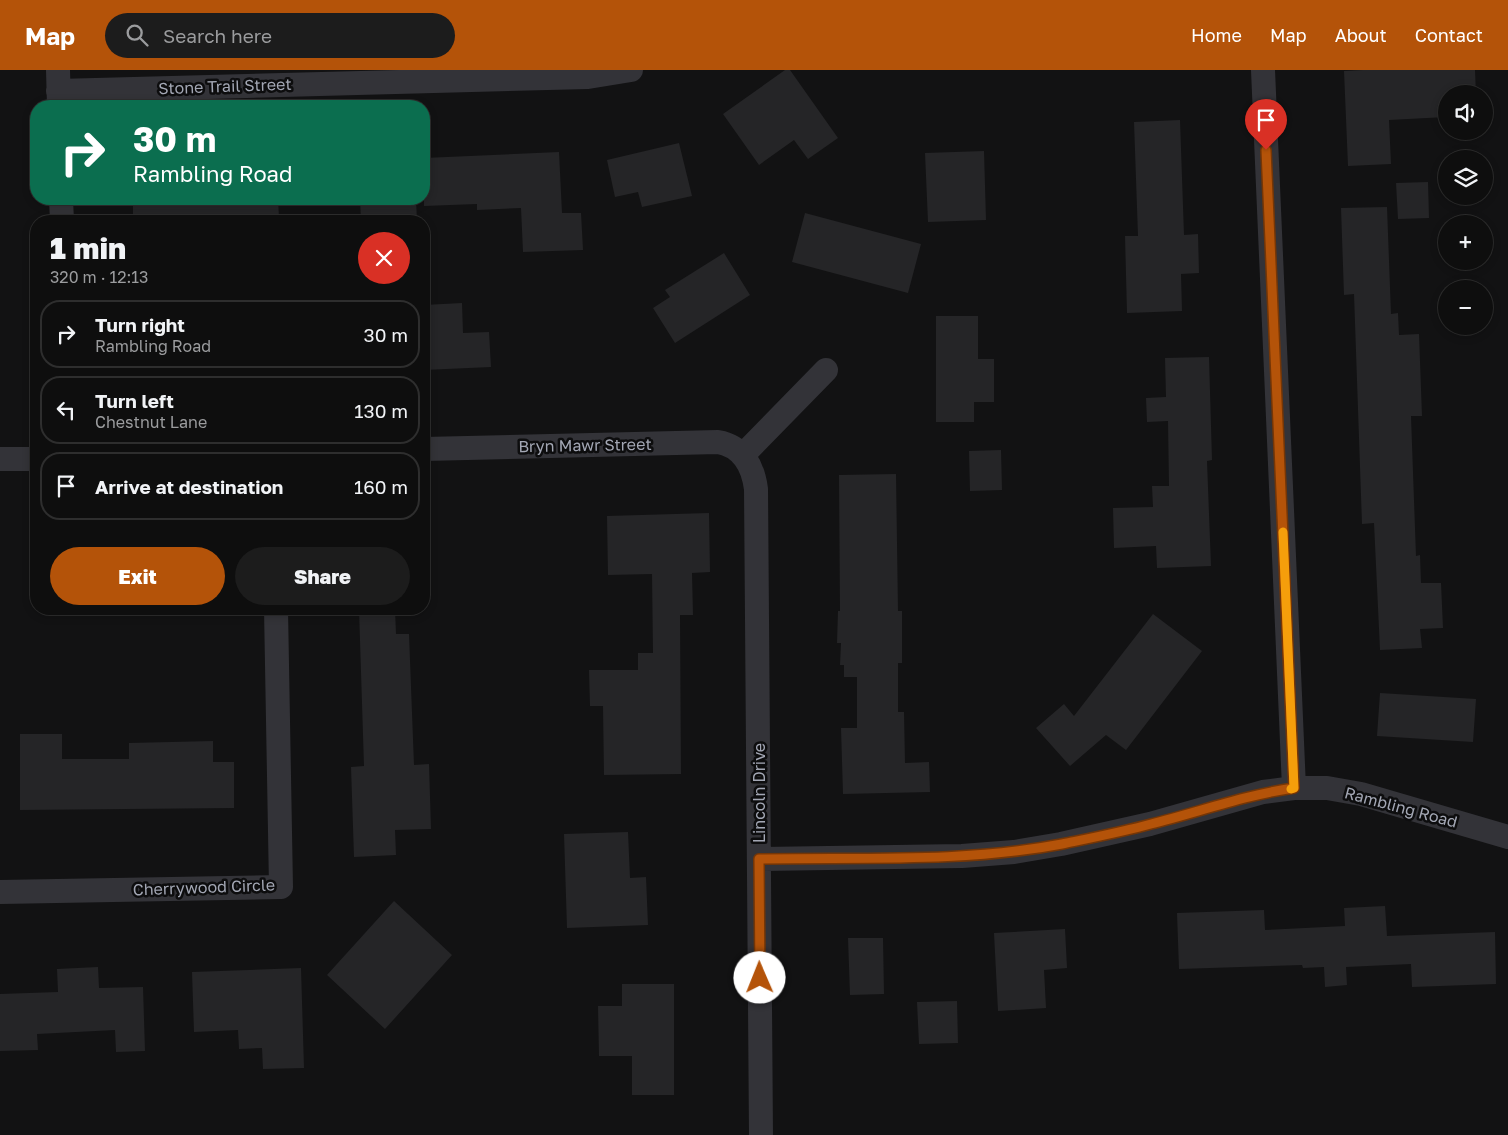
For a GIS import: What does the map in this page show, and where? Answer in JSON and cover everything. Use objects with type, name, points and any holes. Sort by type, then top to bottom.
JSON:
[{"type":"street","name":"Stone Trail Street","points":[[58,89],[427,75],[588,77],[631,70]]},
{"type":"street","points":[[1263,70],[1294,788]]},
{"type":"street","points":[[743,455],[826,370]]},
{"type":"street","name":"Bryn Mawr Street","points":[[430,449],[718,442],[728,444],[743,455]]},
{"type":"street","name":"Lincoln Drive","points":[[743,455],[755,475],[756,489],[762,1135]]},
{"type":"street","points":[[0,459],[30,459]]},
{"type":"street","name":"Cherrywood Circle","points":[[0,892],[282,887],[276,615]]},
{"type":"street","name":"Rambling Road","points":[[759,859],[962,856],[1014,852],[1061,844],[1150,824],[1263,792],[1294,788],[1327,788],[1361,794],[1508,837]]},
{"type":"building","points":[[785,70],[790,70],[838,138],[808,159],[794,140],[759,165],[723,114]]},
{"type":"building","points":[[1475,70],[1476,85],[1438,85],[1438,117],[1389,120],[1391,164],[1348,166],[1344,71]]},
{"type":"building","points":[[1180,120],[1184,235],[1198,234],[1199,273],[1181,274],[1182,311],[1127,313],[1125,236],[1138,236],[1134,122]]},
{"type":"building","points":[[679,143],[692,196],[642,207],[638,192],[615,197],[607,160]]},
{"type":"building","points":[[984,151],[986,220],[928,222],[925,153]]},
{"type":"building","points":[[559,152],[562,213],[581,213],[583,250],[523,252],[521,208],[477,210],[477,204],[424,206],[430,205],[430,158]]},
{"type":"building","points":[[1428,182],[1429,218],[1398,219],[1396,183]]},
{"type":"building","points":[[133,205],[278,205],[279,215],[133,215]]},
{"type":"building","points":[[360,205],[416,205],[417,215],[361,215]]},
{"type":"building","points":[[1387,207],[1391,314],[1398,313],[1399,335],[1419,334],[1422,416],[1411,416],[1416,556],[1420,555],[1421,583],[1441,583],[1443,628],[1420,629],[1422,648],[1380,650],[1374,523],[1362,524],[1354,294],[1344,295],[1341,208]]},
{"type":"building","points":[[805,213],[921,244],[908,293],[792,262]]},
{"type":"building","points":[[724,253],[750,295],[675,343],[653,308],[670,297],[665,290]]},
{"type":"building","points":[[462,303],[463,333],[489,332],[491,367],[430,370],[430,305]]},
{"type":"building","points":[[936,316],[978,316],[978,359],[994,359],[994,402],[974,402],[974,422],[936,422]]},
{"type":"building","points":[[1209,357],[1212,460],[1207,461],[1211,566],[1157,568],[1156,546],[1114,548],[1113,508],[1153,507],[1152,486],[1169,486],[1168,421],[1147,422],[1146,398],[1166,397],[1165,358]]},
{"type":"building","points":[[1001,450],[1002,490],[970,491],[969,451]]},
{"type":"building","points":[[896,474],[898,611],[902,611],[902,663],[898,663],[898,712],[904,712],[905,763],[929,762],[930,792],[843,794],[841,728],[857,728],[857,677],[844,677],[844,665],[840,665],[841,643],[837,643],[838,611],[840,611],[839,475]]},
{"type":"building","points":[[709,513],[710,572],[692,573],[693,615],[680,615],[681,774],[604,775],[603,706],[590,706],[589,670],[638,670],[638,653],[653,653],[652,574],[608,575],[607,516]]},
{"type":"building","points":[[1153,614],[1202,651],[1126,750],[1106,735],[1070,766],[1036,728],[1064,704],[1074,716]]},
{"type":"building","points":[[359,615],[395,615],[396,634],[409,634],[414,765],[429,764],[431,829],[395,830],[396,855],[354,857],[351,767],[364,766]]},
{"type":"building","points":[[1380,693],[1476,699],[1473,742],[1377,736]]},
{"type":"building","points":[[20,734],[62,734],[62,759],[129,759],[129,743],[213,741],[213,762],[234,762],[234,808],[20,810]]},
{"type":"building","points":[[628,832],[630,878],[646,877],[648,925],[567,928],[564,834]]},
{"type":"building","points":[[394,901],[452,955],[385,1029],[327,975]]},
{"type":"building","points":[[1385,906],[1387,936],[1495,932],[1496,984],[1412,987],[1411,964],[1346,967],[1347,985],[1325,987],[1324,967],[1303,968],[1302,965],[1179,969],[1177,913],[1264,910],[1265,930],[1345,926],[1344,908]]},
{"type":"building","points":[[1065,929],[1067,968],[1044,970],[1046,1008],[998,1011],[994,933]]},
{"type":"building","points":[[848,938],[883,938],[884,994],[850,995]]},
{"type":"building","points":[[98,967],[99,988],[143,987],[145,1051],[116,1052],[115,1030],[37,1034],[38,1050],[0,1051],[0,994],[58,992],[57,969]]},
{"type":"building","points":[[301,968],[304,1068],[263,1069],[262,1048],[239,1049],[238,1030],[194,1032],[192,972]]},
{"type":"building","points":[[622,984],[674,984],[674,1095],[632,1095],[632,1056],[599,1056],[598,1006],[622,1006]]},
{"type":"building","points":[[957,1001],[958,1043],[919,1044],[917,1002]]},
{"type":"slow traffic","points":[[1283,532],[1294,788],[1291,789]]},
{"type":"route","points":[[760,978],[759,859],[962,856],[1014,852],[1061,844],[1150,824],[1263,792],[1294,788],[1266,150]]}]
